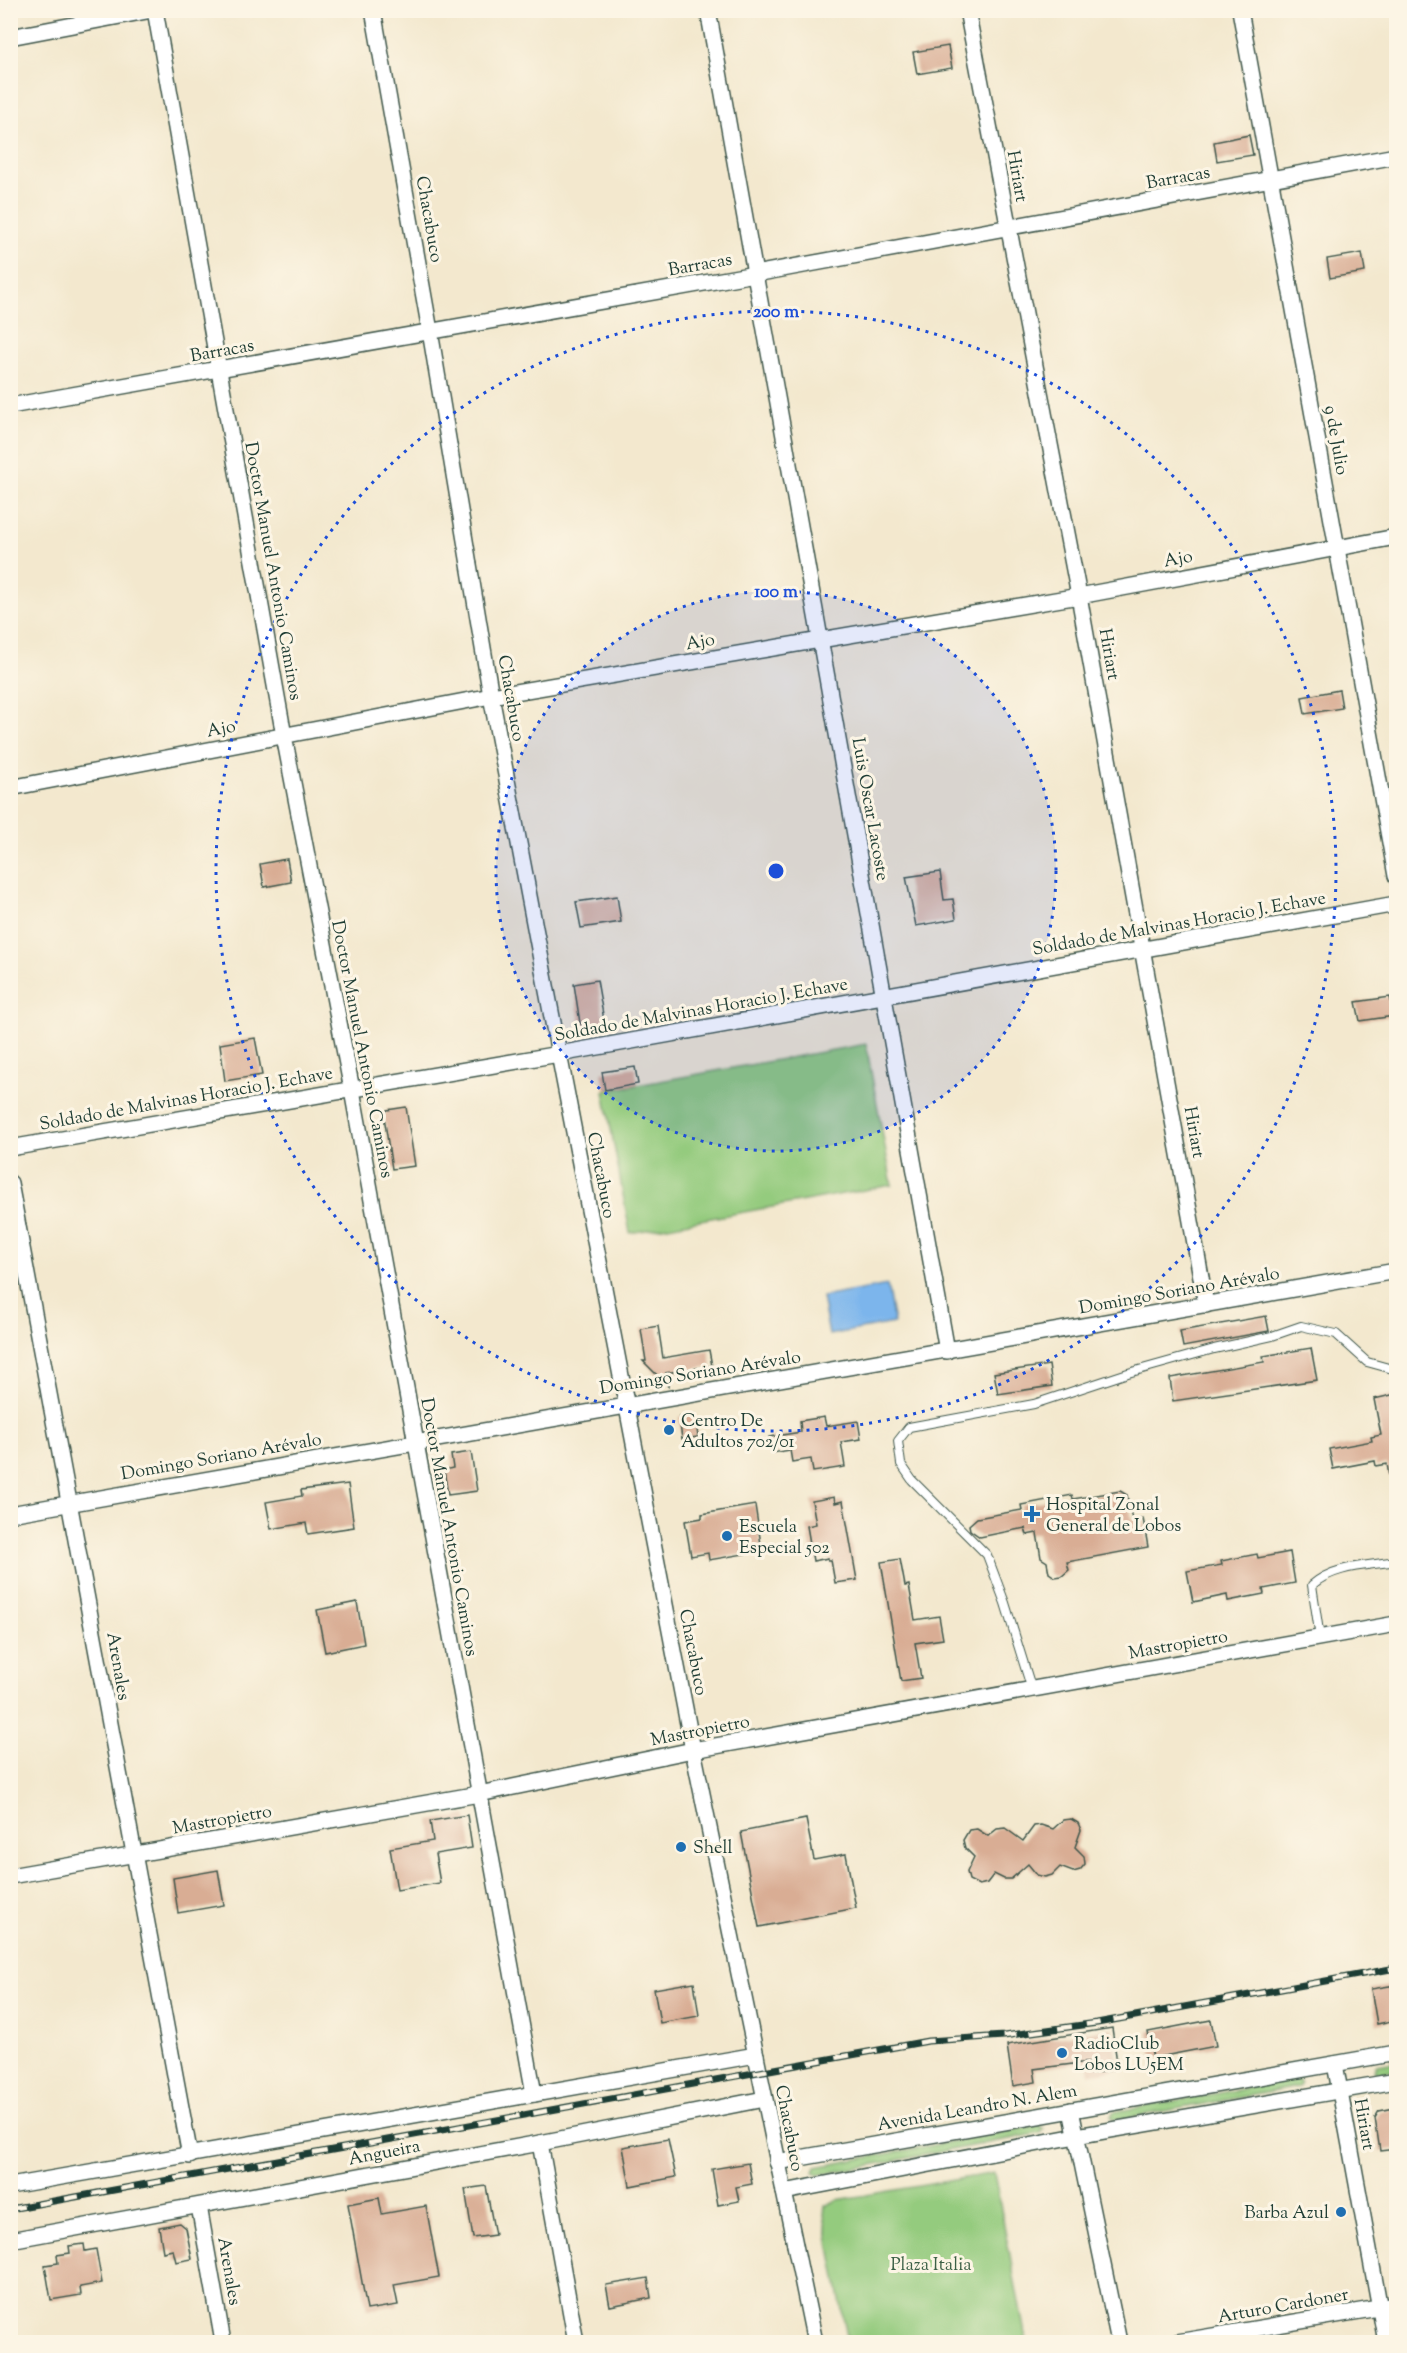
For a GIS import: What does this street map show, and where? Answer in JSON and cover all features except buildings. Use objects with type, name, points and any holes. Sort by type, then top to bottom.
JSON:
[{"type":"street","points":[[10,37],[153,10]]},
{"type":"street","name":"Doctor Manuel Antonio Caminos","points":[[153,10],[534,2094]]},
{"type":"street","name":"Chacabuco","points":[[373,10],[491,696],[693,1750],[815,2343]]},
{"type":"street","name":"Luis Oscar Lacoste","points":[[708,10],[947,1351]]},
{"type":"street","name":"Hiriart","points":[[967,10],[1079,596],[1206,1305]]},
{"type":"street","name":"9 de Julio","points":[[1240,10],[1396,876]]},
{"type":"street","name":"Barracas","points":[[10,406],[755,274],[1396,156]]},
{"type":"street","name":"Ajo","points":[[10,789],[491,696],[1079,596],[1396,537]]},
{"type":"street","name":"Soldado de Malvinas Horacio J. Echave","points":[[10,1148],[559,1054],[1396,904]]},
{"type":"street","name":"Arenales","points":[[10,1183],[190,2156]]},
{"type":"street","name":"Domingo Soriano Arévalo","points":[[10,1514],[626,1403],[947,1351],[1396,1271]]},
{"type":"street","name":"Mastropietro","points":[[10,1876],[479,1794],[693,1750],[1396,1624]]},
{"type":"street","name":"Avenida Leandro N. Alem","points":[[777,2162],[1396,2053]]},
{"type":"street","name":"Angueira","points":[[10,2186],[756,2055]]},
{"type":"street","name":"Hiriart","points":[[1335,2064],[1386,2343]]},
{"type":"street","points":[[784,2192],[1076,2136],[1396,2081]]},
{"type":"street","name":"Angueira","points":[[10,2240],[540,2143],[764,2099]]},
{"type":"street","points":[[1071,2110],[1119,2343]]},
{"type":"street","points":[[540,2143],[576,2343]]},
{"type":"street","name":"Arenales","points":[[199,2206],[223,2343]]},
{"type":"street","name":"Arturo Cardoner","points":[[1177,2343],[1396,2305]]},
{"type":"lane","points":[[1032,1690],[1005,1603],[987,1555],[912,1480],[900,1464],[898,1441],[909,1427],[1034,1404],[1139,1370],[1272,1336],[1301,1326],[1336,1334],[1367,1362],[1396,1370]]},
{"type":"lane","points":[[1320,1638],[1312,1585],[1335,1571],[1396,1561]]},
{"type":"green space","points":[[866,1044],[892,1185],[630,1233],[604,1091]]},
{"type":"green space","points":[[1396,2062],[1396,2070],[1378,2073],[1374,2070],[1376,2065]]},
{"type":"green space","points":[[1297,2079],[1301,2082],[1298,2087],[1115,2120],[1111,2117],[1113,2112]]},
{"type":"green space","points":[[1040,2125],[1044,2129],[1041,2133],[818,2175],[814,2172],[816,2167]]},
{"type":"green space","name":"Plaza Italia","points":[[994,2173],[1026,2339],[1002,2342],[848,2342],[824,2215],[825,2206],[837,2200]]},
{"type":"water","points":[[887,1285],[894,1323],[829,1335],[822,1297]]},
{"type":"railway","points":[[10,2209],[928,2041],[1004,2036],[1097,2023],[1396,1968]]},
{"type":"place","name":"Centro De Adultos 702/01","points":[[669,1430]]},
{"type":"place","name":"Hospital Zonal General de Lobos","points":[[1032,1514]]},
{"type":"place","name":"Escuela Especial 502","points":[[727,1536]]},
{"type":"place","name":"Shell","points":[[681,1847]]},
{"type":"place","name":"RadioClub Lobos LU5EM","points":[[1062,2053]]},
{"type":"place","name":"Barba Azul","points":[[1341,2212]]}]
